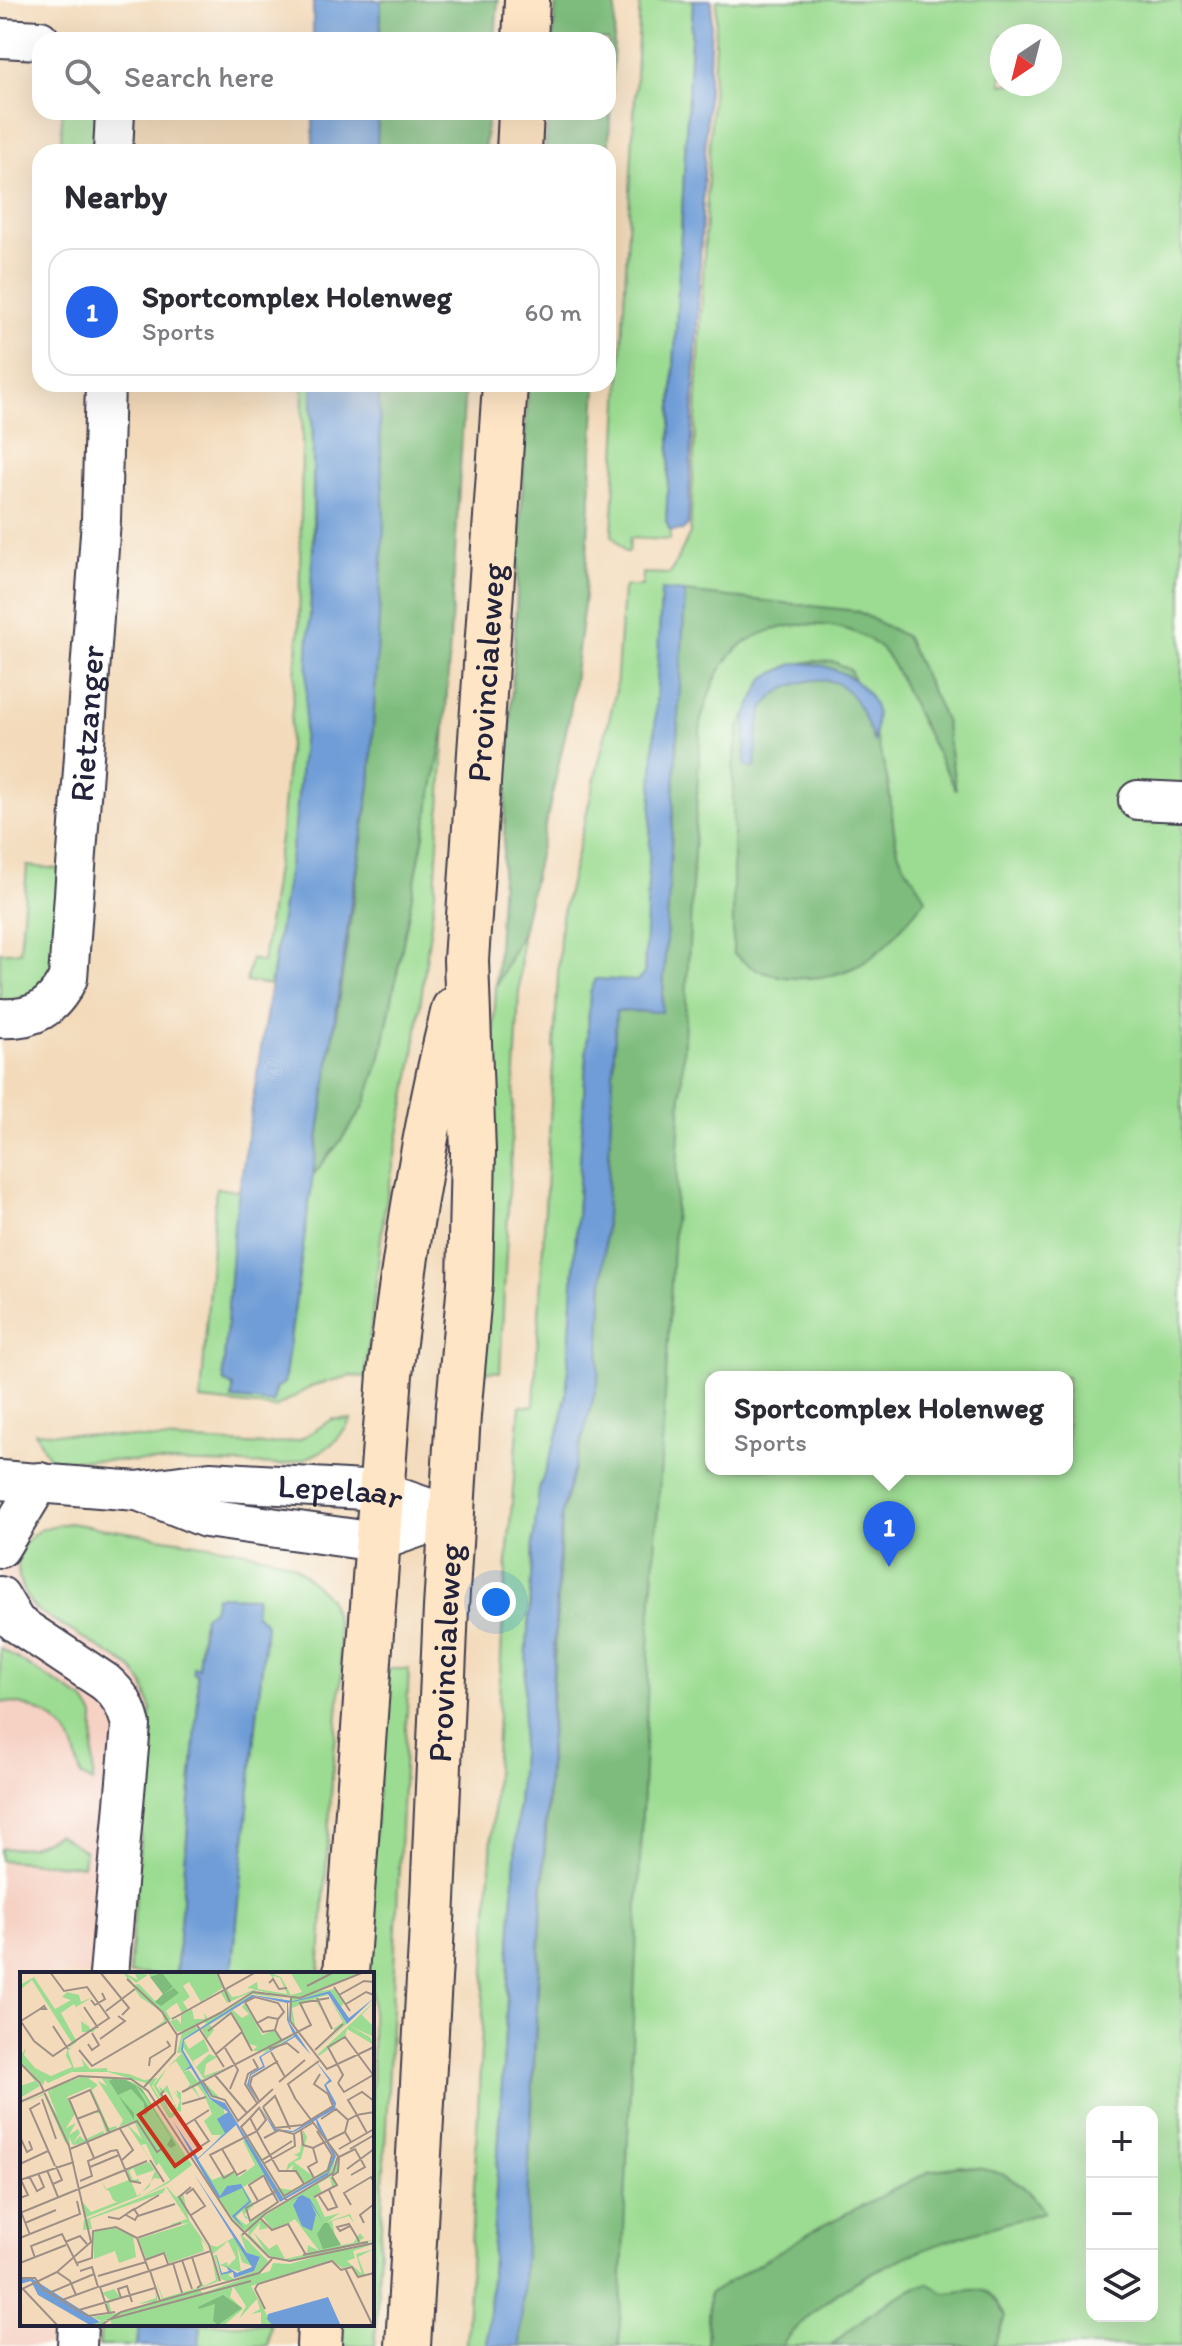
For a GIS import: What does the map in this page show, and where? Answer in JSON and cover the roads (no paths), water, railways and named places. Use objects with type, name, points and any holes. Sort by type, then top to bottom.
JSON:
[{"type":"main road","points":[[525,32],[527,0]]},
{"type":"main road","points":[[519,144],[521,120]]},
{"type":"main road","name":"Provincialeweg","points":[[408,2346],[452,1516],[470,1283],[473,1152],[466,960],[504,392]]},
{"type":"main road","name":"Provincialeweg","points":[[346,1972],[386,1412],[402,1274],[434,1086],[466,960]]},
{"type":"main road","points":[[319,2346],[320,2326]]},
{"type":"street","points":[[0,38],[32,40]]},
{"type":"street","points":[[113,144],[115,120]]},
{"type":"street","name":"Rietzanger","points":[[0,1018],[23,1019],[43,1010],[61,994],[68,978],[101,520],[105,392]]},
{"type":"street","points":[[1138,800],[1182,802]]},
{"type":"street","name":"Lepelaar","points":[[0,1480],[137,1491],[210,1481],[380,1491],[452,1516]]},
{"type":"street","points":[[0,1548],[40,1482]]},
{"type":"street","name":"Lepelaar","points":[[137,1491],[206,1518],[377,1542],[452,1516]]},
{"type":"street","points":[[0,1596],[16,1623],[105,1682],[118,1693],[127,1707],[131,1725],[109,1972]]},
{"type":"street","points":[[77,2346],[78,2326]]},
{"type":"water","points":[[313,0],[381,0],[380,32],[313,32]]},
{"type":"water","points":[[693,0],[712,0],[688,524],[683,530],[670,531],[666,521]]},
{"type":"water","points":[[313,120],[378,120],[377,144],[313,144]]},
{"type":"water","points":[[312,392],[378,392],[384,522],[370,786],[284,1383],[275,1389],[273,1403],[232,1399],[233,1386],[225,1382],[223,1374],[234,1224],[295,827],[305,718],[314,529]]},
{"type":"water","points":[[661,590],[685,592],[662,1012],[616,1011],[598,1381],[562,1512],[558,1565],[520,2346],[487,2346],[533,1543],[539,1489],[562,1421],[567,1386],[590,992],[596,979],[637,981],[644,974]]},
{"type":"water","points":[[795,663],[832,669],[864,689],[876,711],[874,743],[863,714],[848,691],[826,680],[812,680],[784,690],[767,703],[759,726],[755,768],[745,766],[746,715],[764,678]]},
{"type":"water","points":[[216,1596],[257,1597],[255,1613],[266,1624],[232,1972],[176,1972],[198,1701],[197,1674],[193,1673],[193,1667],[198,1668],[204,1615],[213,1610]]},
{"type":"water","points":[[139,2326],[201,2326],[199,2346],[137,2346]]},
{"type":"place","name":"Sportcomplex Holenweg","points":[[889,1567]]}]
